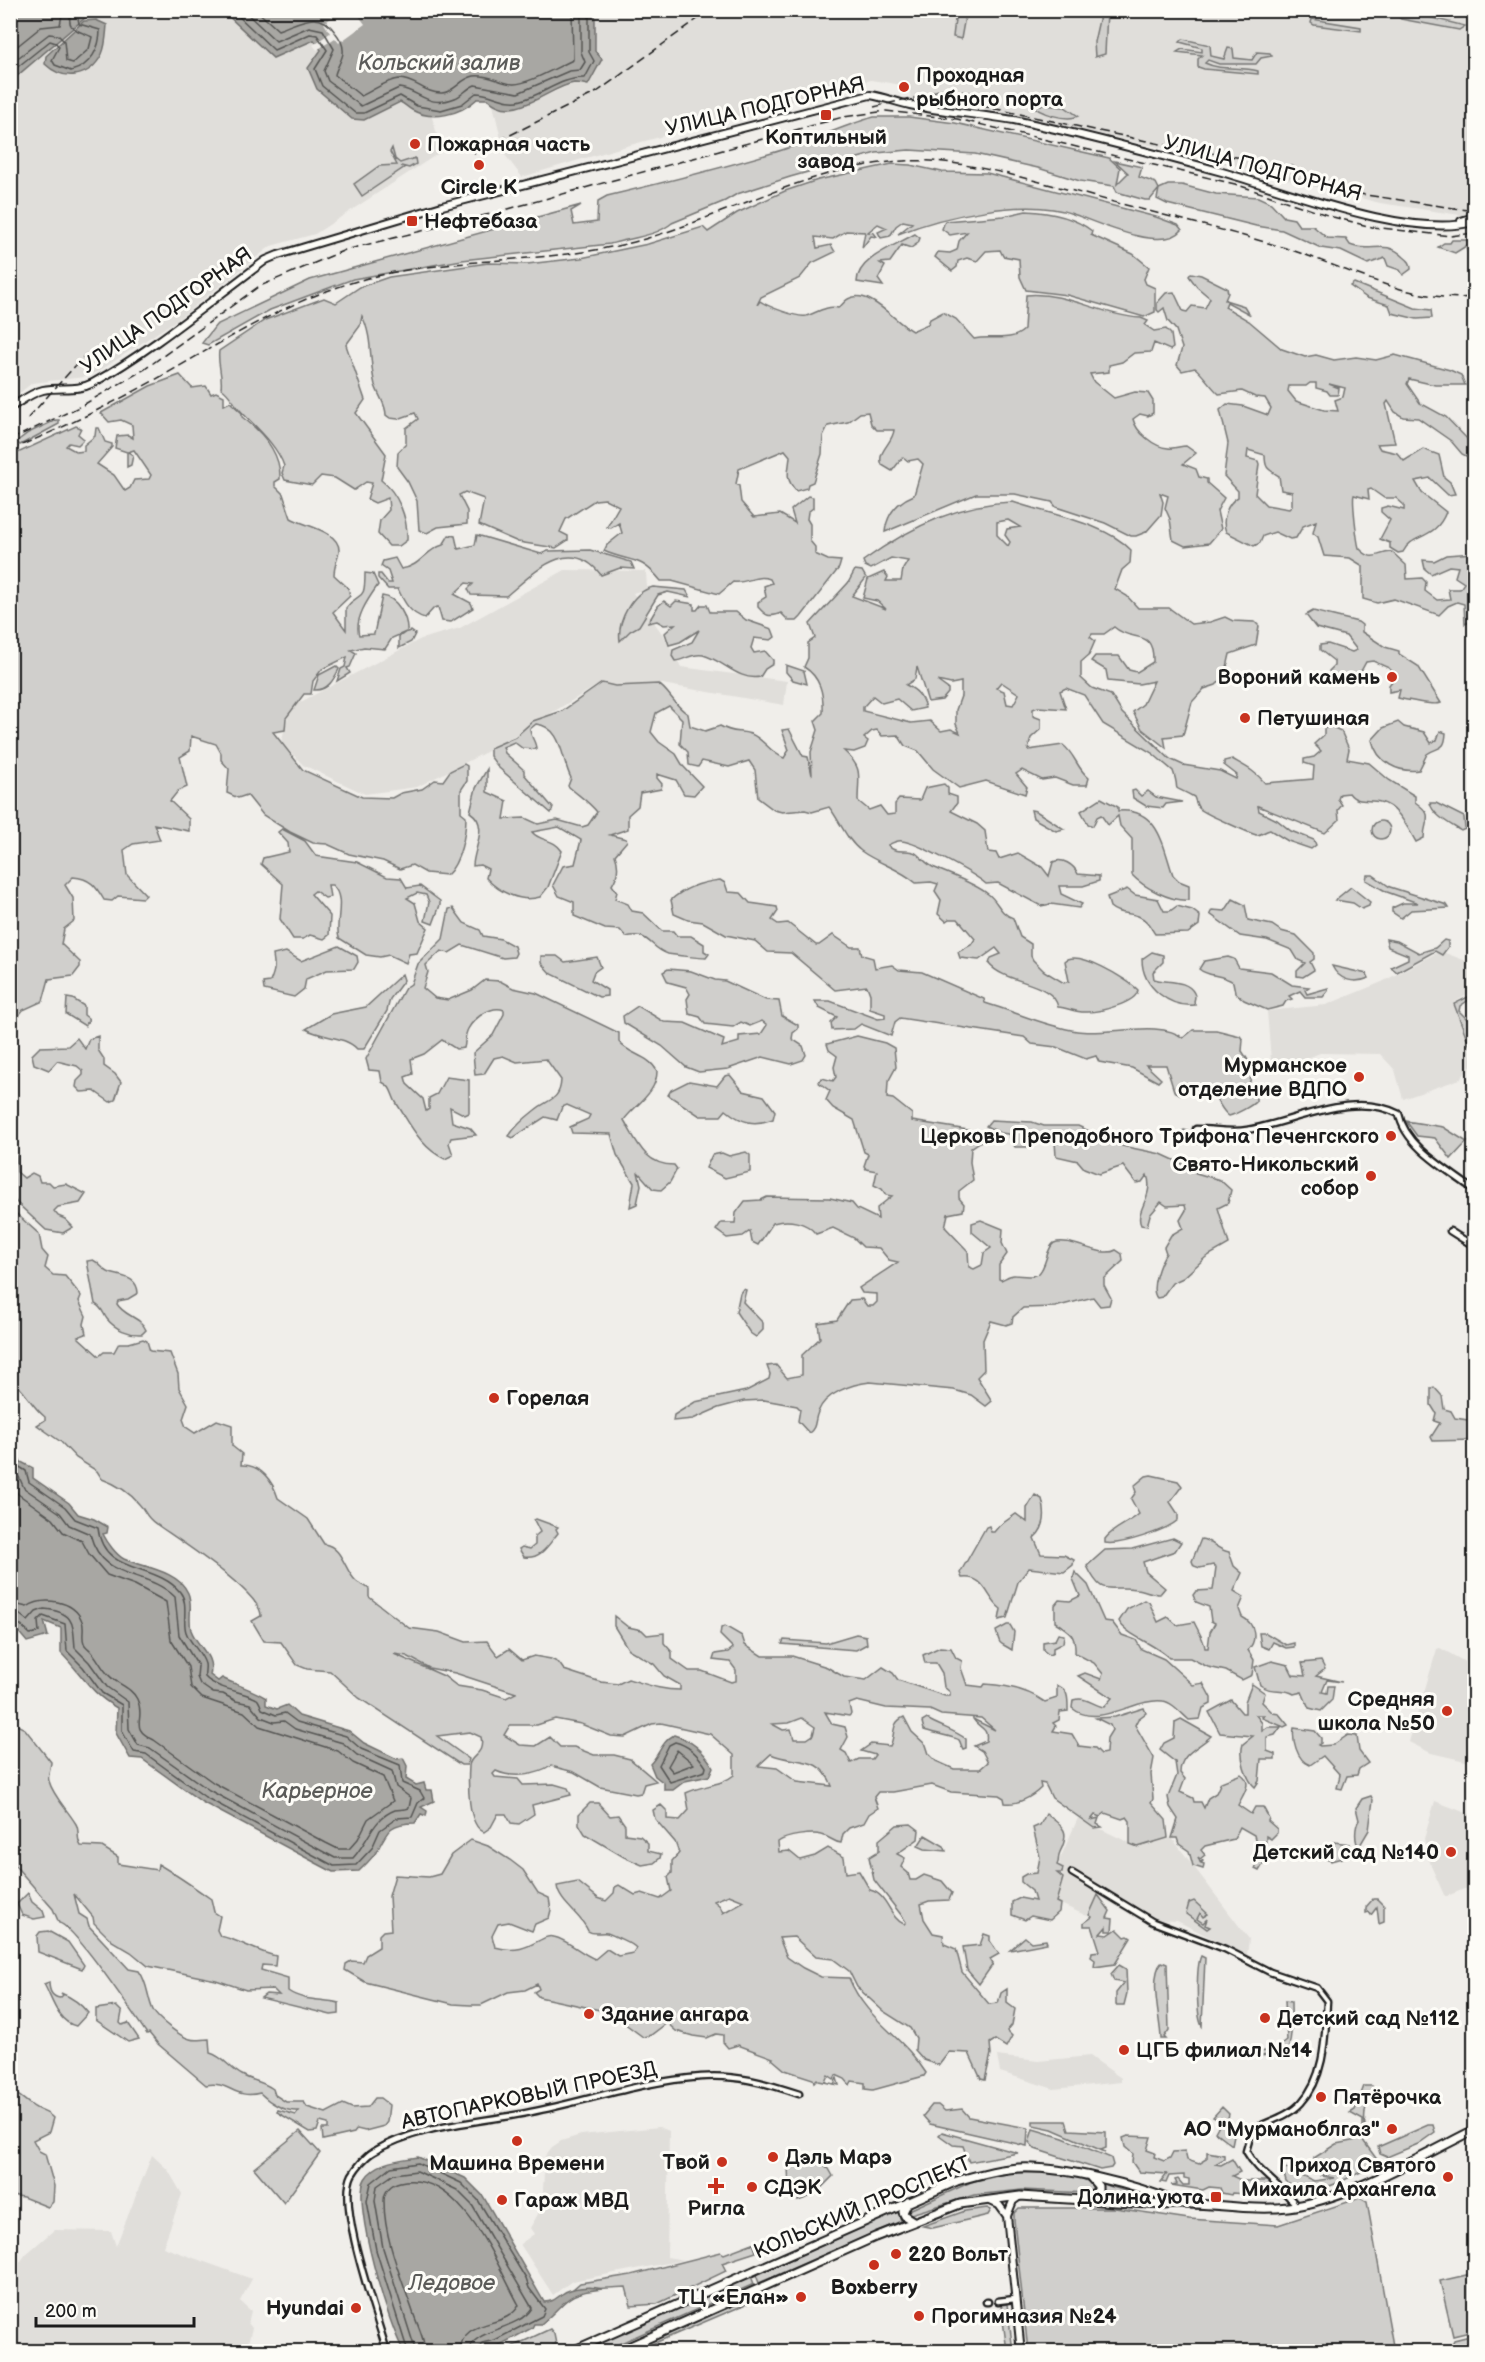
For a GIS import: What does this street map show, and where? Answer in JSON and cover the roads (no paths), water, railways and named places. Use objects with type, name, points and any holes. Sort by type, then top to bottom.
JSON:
[{"type":"main road","name":"УЛИЦА ПОДГОРНАЯ","points":[[10,408],[32,394],[44,390],[75,390],[92,384],[174,328],[266,260],[442,206],[870,95],[908,105],[1014,121],[1221,172],[1346,209],[1429,226],[1474,222]]},
{"type":"main road","name":"УЛИЦА ПОДГОРНАЯ","points":[[1447,225],[1474,218]]},
{"type":"main road","name":"КОЛЬСКИЙ ПРОСПЕКТ","points":[[617,2352],[913,2221],[960,2204],[1020,2196],[1261,2209],[1296,2206],[1348,2190],[1474,2130]]},
{"type":"main road","name":"КОЛЬСКИЙ ПРОСПЕКТ","points":[[570,2352],[957,2181],[1001,2169],[1043,2168],[1089,2177],[1179,2203]]},
{"type":"main road","points":[[1076,2199],[1090,2197],[1098,2192],[1097,2183],[1089,2177]]},
{"type":"main road","points":[[1020,2196],[1013,2201],[1007,2216],[1021,2352]]},
{"type":"main road","points":[[984,2199],[999,2205],[1007,2216]]},
{"type":"main road","points":[[908,2202],[903,2212],[913,2221]]},
{"type":"street","points":[[1196,1129],[1244,1131],[1313,1113],[1365,1105],[1384,1107],[1399,1114],[1400,1123],[1412,1140],[1474,1190]]},
{"type":"street","points":[[1450,1231],[1469,1243],[1474,1235]]},
{"type":"street","points":[[1072,1873],[1153,1922],[1193,1939],[1198,1938],[1216,1945],[1270,1972],[1317,1988],[1324,1996],[1327,2001],[1324,2050],[1318,2074],[1301,2103],[1284,2115],[1252,2130],[1246,2151],[1253,2165],[1285,2192],[1296,2206]]},
{"type":"street","name":"АВТОПАРКОВЫЙ ПРОЕЗД","points":[[387,2352],[348,2211],[352,2174],[371,2153],[396,2141],[440,2128],[529,2113],[684,2079],[729,2076],[757,2080],[799,2094]]},
{"type":"street","points":[[998,2301],[1015,2299]]},
{"type":"water","points":[[11,10],[93,10],[93,11],[11,81]]},
{"type":"water","name":"Кольский залив","points":[[223,11],[595,11],[595,51],[602,59],[588,85],[574,83],[564,86],[520,106],[509,108],[498,106],[488,99],[477,99],[463,109],[438,116],[420,114],[400,102],[364,120],[352,119],[317,89],[308,68],[321,50],[314,40],[273,58]]},
{"type":"water","points":[[96,20],[107,25],[106,36],[102,54],[91,68],[76,75],[68,75],[52,70],[45,64],[46,56],[84,21]]},
{"type":"water","name":"Карьерное","points":[[11,1455],[18,1456],[21,1462],[33,1468],[33,1478],[69,1503],[78,1514],[108,1527],[107,1533],[103,1534],[121,1557],[169,1575],[183,1586],[189,1598],[191,1630],[208,1656],[210,1675],[218,1681],[222,1678],[261,1695],[266,1698],[266,1705],[277,1709],[287,1705],[299,1716],[349,1731],[364,1743],[397,1759],[403,1758],[407,1766],[406,1779],[416,1785],[424,1783],[426,1790],[432,1790],[434,1801],[421,1807],[427,1811],[426,1816],[421,1814],[415,1823],[400,1824],[391,1828],[374,1855],[359,1871],[333,1872],[202,1802],[142,1759],[130,1758],[116,1733],[117,1708],[93,1690],[61,1653],[61,1628],[44,1621],[48,1636],[27,1642],[11,1623]]},
{"type":"water","points":[[674,1735],[696,1747],[713,1767],[709,1776],[685,1781],[673,1790],[664,1790],[664,1783],[655,1776],[650,1764],[666,1741]]},
{"type":"water","name":"Ледовое","points":[[418,2157],[465,2178],[483,2196],[544,2302],[552,2301],[576,2289],[587,2287],[602,2289],[573,2296],[541,2324],[534,2324],[532,2328],[496,2347],[485,2347],[479,2351],[404,2351],[381,2293],[367,2237],[362,2192],[365,2179],[375,2168],[389,2162]]},
{"type":"railway","points":[[474,153],[597,92],[710,10]]},
{"type":"railway","points":[[874,107],[911,98],[949,99],[1170,146],[1295,167]]},
{"type":"railway","points":[[10,440],[83,405],[145,369],[258,287],[345,250],[490,214],[843,117],[886,111],[957,119],[1235,184],[1333,217],[1372,227],[1450,236],[1474,233]]},
{"type":"railway","points":[[10,450],[100,409],[268,317],[326,291],[357,281],[430,267],[541,257],[613,247],[685,226],[759,197],[834,172],[873,164],[912,161],[952,163],[992,170],[1261,241],[1400,289],[1449,297],[1474,297]]},
{"type":"railway","points":[[1251,167],[1353,193],[1474,211]]},
{"type":"railway","points":[[28,418],[86,354]]},
{"type":"place","name":"Проходная рыбного порта","points":[[904,87]]},
{"type":"place","name":"Коптильный завод","points":[[826,115]]},
{"type":"place","name":"Пожарная часть","points":[[415,144]]},
{"type":"place","name":"Circle K","points":[[479,165]]},
{"type":"place","name":"Нефтебаза","points":[[412,221]]},
{"type":"place","name":"Вороний камень","points":[[1392,677]]},
{"type":"place","name":"Петушиная","points":[[1245,718]]},
{"type":"place","name":"Мурманское отделение ВДПО","points":[[1359,1077]]},
{"type":"place","name":"Церковь Преподобного Трифона Печенгского","points":[[1391,1136]]},
{"type":"place","name":"Свято-Никольский собор","points":[[1371,1176]]},
{"type":"place","name":"Горелая","points":[[494,1398]]},
{"type":"place","name":"Средняя школа №50","points":[[1447,1711]]},
{"type":"place","name":"Детский сад №140","points":[[1451,1852]]},
{"type":"place","name":"Здание ангара","points":[[589,2014]]},
{"type":"place","name":"Детский сад №112","points":[[1265,2018]]},
{"type":"place","name":"ЦГБ филиал №14","points":[[1124,2050]]},
{"type":"place","name":"Пятёрочка","points":[[1321,2097]]},
{"type":"place","name":"AO \"Мурманоблгаз\"","points":[[1392,2129]]},
{"type":"place","name":"Машина Времени","points":[[517,2141]]},
{"type":"place","name":"Дэль Марэ","points":[[773,2157]]},
{"type":"place","name":"Твой","points":[[722,2162]]},
{"type":"place","name":"Приход Святого Михаила Архангела","points":[[1448,2177]]},
{"type":"place","name":"Ригла","points":[[716,2186]]},
{"type":"place","name":"СДЭК","points":[[752,2187]]},
{"type":"place","name":"Долина уюта","points":[[1216,2197]]},
{"type":"place","name":"Гараж МВД","points":[[502,2200]]},
{"type":"place","name":"220 Вольт","points":[[896,2254]]},
{"type":"place","name":"Boxberry","points":[[874,2265]]},
{"type":"place","name":"ТЦ «Елан»","points":[[801,2297]]},
{"type":"place","name":"Hyundai","points":[[356,2308]]},
{"type":"place","name":"Прогимназия №24","points":[[919,2316]]}]
